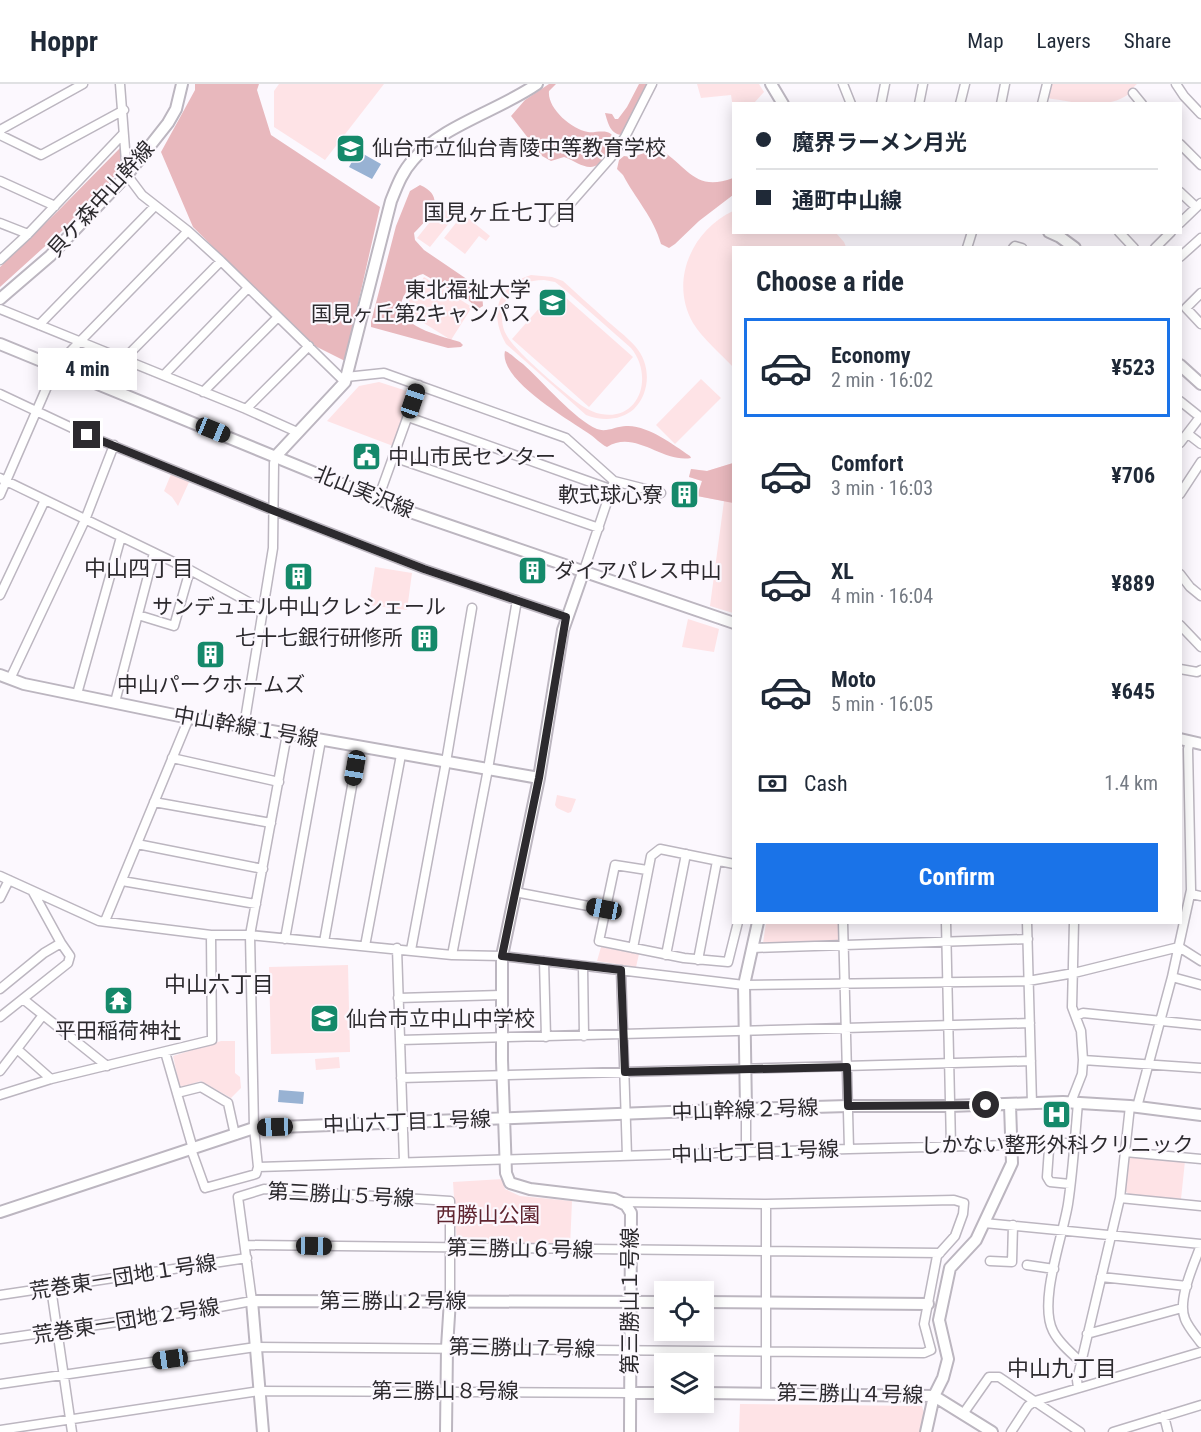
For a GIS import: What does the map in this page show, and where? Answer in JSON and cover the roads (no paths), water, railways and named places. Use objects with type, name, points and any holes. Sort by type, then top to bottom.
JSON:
[{"type":"street","points":[[0,130],[82,84]]},
{"type":"street","points":[[120,84],[124,110],[123,134],[127,175],[142,195],[188,231],[346,380]]},
{"type":"street","name":"貝ケ森中山幹線","points":[[0,299],[50,256],[127,175],[168,123],[176,109],[182,84]]},
{"type":"street","points":[[244,726],[273,548],[274,463],[276,456],[346,380],[391,201],[400,177],[413,159],[428,146],[449,132],[504,105],[537,84]]},
{"type":"street","points":[[554,222],[626,137],[652,84]]},
{"type":"street","points":[[771,84],[782,102]]},
{"type":"street","points":[[843,84],[850,102]]},
{"type":"street","points":[[881,102],[885,84]]},
{"type":"street","points":[[919,102],[923,84]]},
{"type":"street","points":[[960,102],[964,84]]},
{"type":"street","points":[[1001,102],[1005,84]]},
{"type":"street","points":[[1042,102],[1047,84]]},
{"type":"street","points":[[1176,84],[1201,114]]},
{"type":"street","points":[[1133,93],[1140,102]]},
{"type":"street","points":[[0,135],[41,155],[124,110]]},
{"type":"street","points":[[1,257],[28,234],[123,134]]},
{"type":"street","points":[[1182,146],[1201,165]]},
{"type":"street","points":[[0,181],[55,206]]},
{"type":"street","points":[[1182,193],[1199,205],[1182,221]]},
{"type":"street","points":[[39,325],[155,206]]},
{"type":"street","points":[[0,223],[28,234]]},
{"type":"street","points":[[0,495],[3,480],[37,412],[56,366],[188,231]]},
{"type":"street","points":[[1054,234],[1072,246]]},
{"type":"street","points":[[1121,234],[1132,246]]},
{"type":"street","points":[[1157,246],[1168,234]]},
{"type":"street","points":[[1182,255],[1201,238]]},
{"type":"street","points":[[124,359],[221,261]]},
{"type":"street","points":[[164,375],[249,288]]},
{"type":"street","points":[[1201,293],[1186,308],[1201,324]]},
{"type":"street","points":[[0,309],[297,432]]},
{"type":"street","points":[[203,392],[278,317]]},
{"type":"street","name":"北山実沢線","points":[[0,344],[410,512],[732,622]]},
{"type":"street","points":[[246,409],[309,346]]},
{"type":"street","points":[[1182,367],[1201,384]]},
{"type":"street","points":[[346,380],[384,373],[566,438],[612,485]]},
{"type":"street","points":[[378,499],[419,385]]},
{"type":"street","points":[[0,394],[114,445],[272,510],[424,569],[566,617]]},
{"type":"street","points":[[1182,403],[1200,417],[1182,441]]},
{"type":"street","points":[[408,417],[612,485],[661,493]]},
{"type":"street","points":[[1188,434],[1201,444]]},
{"type":"street","points":[[5,677],[85,520],[114,445]]},
{"type":"street","points":[[393,457],[599,528]]},
{"type":"street","points":[[1182,492],[1198,472],[1201,462]]},
{"type":"street","points":[[3,480],[190,570],[263,610]]},
{"type":"street","points":[[506,1161],[502,1076],[502,956],[539,778],[566,617],[599,528],[612,485]]},
{"type":"street","points":[[0,595],[45,500]]},
{"type":"street","points":[[77,694],[121,537]]},
{"type":"street","points":[[115,702],[154,553]]},
{"type":"street","points":[[138,615],[174,626],[190,570]]},
{"type":"street","points":[[1182,578],[1201,596]]},
{"type":"street","points":[[452,955],[488,769],[517,600]]},
{"type":"street","points":[[411,950],[472,608]]},
{"type":"street","points":[[1182,627],[1201,646]]},
{"type":"street","points":[[1182,669],[1197,672],[1201,670]]},
{"type":"street","name":"中山幹線１号線","points":[[5,677],[24,684],[189,718],[539,778]]},
{"type":"street","points":[[105,921],[189,718]]},
{"type":"street","points":[[260,1190],[254,1128],[250,935],[287,734]]},
{"type":"street","points":[[285,939],[321,740]]},
{"type":"street","points":[[1182,921],[1184,904],[1191,894],[1191,858],[1185,808],[1188,749],[1191,741]]},
{"type":"street","points":[[324,942],[359,747]]},
{"type":"street","points":[[365,946],[401,754]]},
{"type":"street","points":[[172,758],[279,782]]},
{"type":"street","points":[[154,802],[271,824]]},
{"type":"street","points":[[137,844],[263,869]]},
{"type":"street","points":[[633,948],[651,856],[660,849],[732,864]]},
{"type":"street","points":[[666,955],[686,854]]},
{"type":"street","points":[[1182,859],[1191,858]]},
{"type":"street","points":[[698,960],[717,861]]},
{"type":"street","points":[[647,870],[615,865],[599,941],[666,955],[728,962],[738,924]]},
{"type":"street","points":[[0,876],[99,921],[211,935],[250,935],[452,955],[502,956],[744,985],[1028,981],[1074,973],[1179,947],[1201,961]]},
{"type":"street","points":[[0,898],[9,880]]},
{"type":"street","points":[[122,880],[256,904]]},
{"type":"street","points":[[0,1017],[68,963],[70,956],[33,891]]},
{"type":"street","points":[[515,892],[604,909]]},
{"type":"street","points":[[1191,894],[1201,896]]},
{"type":"street","points":[[746,1151],[744,985],[758,924]]},
{"type":"street","name":"中山七丁目１号線","points":[[192,1149],[205,1188],[256,1174],[257,1169],[404,1161],[506,1161],[849,1149],[843,924]]},
{"type":"street","points":[[946,924],[951,1146]]},
{"type":"street","points":[[1027,924],[1032,1104]]},
{"type":"street","points":[[1074,924],[1072,1007],[1081,1030],[1083,1060],[1075,1102],[1074,1143],[1066,1216],[1054,1269],[1048,1311],[1053,1331],[1081,1362]]},
{"type":"street","points":[[1078,1388],[1077,1380],[1120,1198],[1125,1152],[1134,1107],[1172,977],[1182,924]]},
{"type":"street","points":[[0,1095],[51,1079],[212,1040],[211,935]]},
{"type":"street","points":[[753,948],[1028,939]]},
{"type":"street","points":[[0,989],[44,953],[61,943]]},
{"type":"street","points":[[397,948],[404,1161]]},
{"type":"street","points":[[544,961],[546,1037]]},
{"type":"street","points":[[583,966],[584,1036]]},
{"type":"street","points":[[621,970],[627,1156]]},
{"type":"street","points":[[1172,977],[1201,985]]},
{"type":"street","points":[[399,998],[501,995]]},
{"type":"street","points":[[23,999],[107,1066]]},
{"type":"street","points":[[1076,1016],[1083,1013],[1201,1025]]},
{"type":"street","points":[[0,1071],[43,1015]]},
{"type":"street","points":[[400,1040],[1030,1023]]},
{"type":"street","points":[[17,1049],[51,1079]]},
{"type":"street","points":[[165,1052],[192,1149]]},
{"type":"street","points":[[1083,1060],[1201,1068]]},
{"type":"street","points":[[400,1078],[1031,1061]]},
{"type":"street","points":[[177,1093],[201,1087],[228,1103],[235,1135]]},
{"type":"street","name":"中山幹線２号線","points":[[505,1119],[746,1109],[1075,1102],[1201,1115]]},
{"type":"street","name":"第三勝山４号線","points":[[714,1393],[934,1396],[943,1378],[948,1359],[939,1320],[950,1268],[976,1240],[1012,1162],[1010,1104]]},
{"type":"street","name":"中山六丁目１号線","points":[[0,1212],[254,1128],[505,1119]]},
{"type":"street","points":[[1070,1184],[1050,1182],[1047,1177],[1049,1149],[1055,1143],[1074,1143]]},
{"type":"street","points":[[849,1149],[1011,1145]]},
{"type":"street","points":[[1125,1152],[1201,1159]]},
{"type":"street","name":"第三勝山１号線","points":[[506,1161],[506,1173],[510,1183],[530,1189],[614,1199],[626,1205],[630,1213],[630,1432]]},
{"type":"street","name":"第三勝山５号線","points":[[252,1300],[238,1197],[264,1188],[450,1201],[450,1300]]},
{"type":"street","points":[[1120,1198],[1201,1206]]},
{"type":"street","points":[[620,1202],[766,1204],[954,1200],[964,1203],[963,1214],[955,1236],[937,1256],[928,1304],[714,1302]]},
{"type":"street","points":[[766,1204],[766,1393]]},
{"type":"street","points":[[984,1223],[1201,1244],[1182,1308],[1185,1320],[1201,1343]]},
{"type":"street","points":[[990,1261],[1012,1262],[1013,1225]]},
{"type":"street","name":"第三勝山６号線","points":[[245,1245],[940,1253]]},
{"type":"street","name":"荒巻東一団地１号線","points":[[0,1295],[247,1258]]},
{"type":"street","points":[[1027,1265],[1054,1269]]},
{"type":"street","points":[[1101,1277],[1187,1286]]},
{"type":"street","points":[[51,1288],[72,1432]]},
{"type":"street","points":[[252,1300],[262,1432]]},
{"type":"street","name":"第三勝山２号線","points":[[252,1300],[654,1302]]},
{"type":"street","name":"荒巻東一団地２号線","points":[[0,1339],[214,1308],[252,1300]]},
{"type":"street","points":[[446,1432],[450,1300]]},
{"type":"street","name":"第三勝山７号線","points":[[0,1384],[256,1347],[924,1353],[931,1350],[924,1324],[928,1304]]},
{"type":"street","points":[[1088,1334],[1182,1308]]},
{"type":"street","points":[[1011,1432],[1028,1406],[1035,1401],[1201,1352]]},
{"type":"street","points":[[963,1414],[989,1377],[999,1377],[1080,1432]]},
{"type":"street","name":"第三勝山８号線","points":[[0,1430],[260,1391],[630,1393]]},
{"type":"street","points":[[630,1393],[654,1393]]},
{"type":"street","points":[[926,1432],[934,1396],[992,1432]]},
{"type":"street","points":[[1113,1432],[1201,1405]]},
{"type":"street","points":[[1164,1416],[1168,1432]]},
{"type":"water","points":[[358,151],[381,164],[372,179],[349,167]]},
{"type":"water","points":[[279,1090],[304,1092],[303,1104],[278,1102]]},
{"type":"place","name":"仙台市立仙台青陵中等教育学校","points":[[351,148]]},
{"type":"place","name":"東北福祉大学 国見ヶ丘第2キャンパス","points":[[552,302]]},
{"type":"place","name":"中山市民センター","points":[[367,457]]},
{"type":"place","name":"軟式球心寮","points":[[684,495]]},
{"type":"place","name":"ダイアパレス中山","points":[[533,571]]},
{"type":"place","name":"サンデュエル中山クレシェール","points":[[299,576]]},
{"type":"place","name":"七十七銀行研修所","points":[[424,638]]},
{"type":"place","name":"中山パークホームズ","points":[[211,654]]},
{"type":"place","name":"平田稲荷神社","points":[[118,1000]]},
{"type":"place","name":"仙台市立中山中学校","points":[[325,1019]]},
{"type":"place","name":"しかない整形外科クリニック","points":[[1057,1114]]},
{"type":"district","name":"国見ヶ丘七丁目","points":[[500,212]]},
{"type":"district","name":"中山四丁目","points":[[139,568]]},
{"type":"district","name":"中山六丁目","points":[[219,984]]},
{"type":"district","name":"中山九丁目","points":[[1062,1368]]},
{"type":"park label","name":"西勝山公園","points":[[488,1215]]}]
